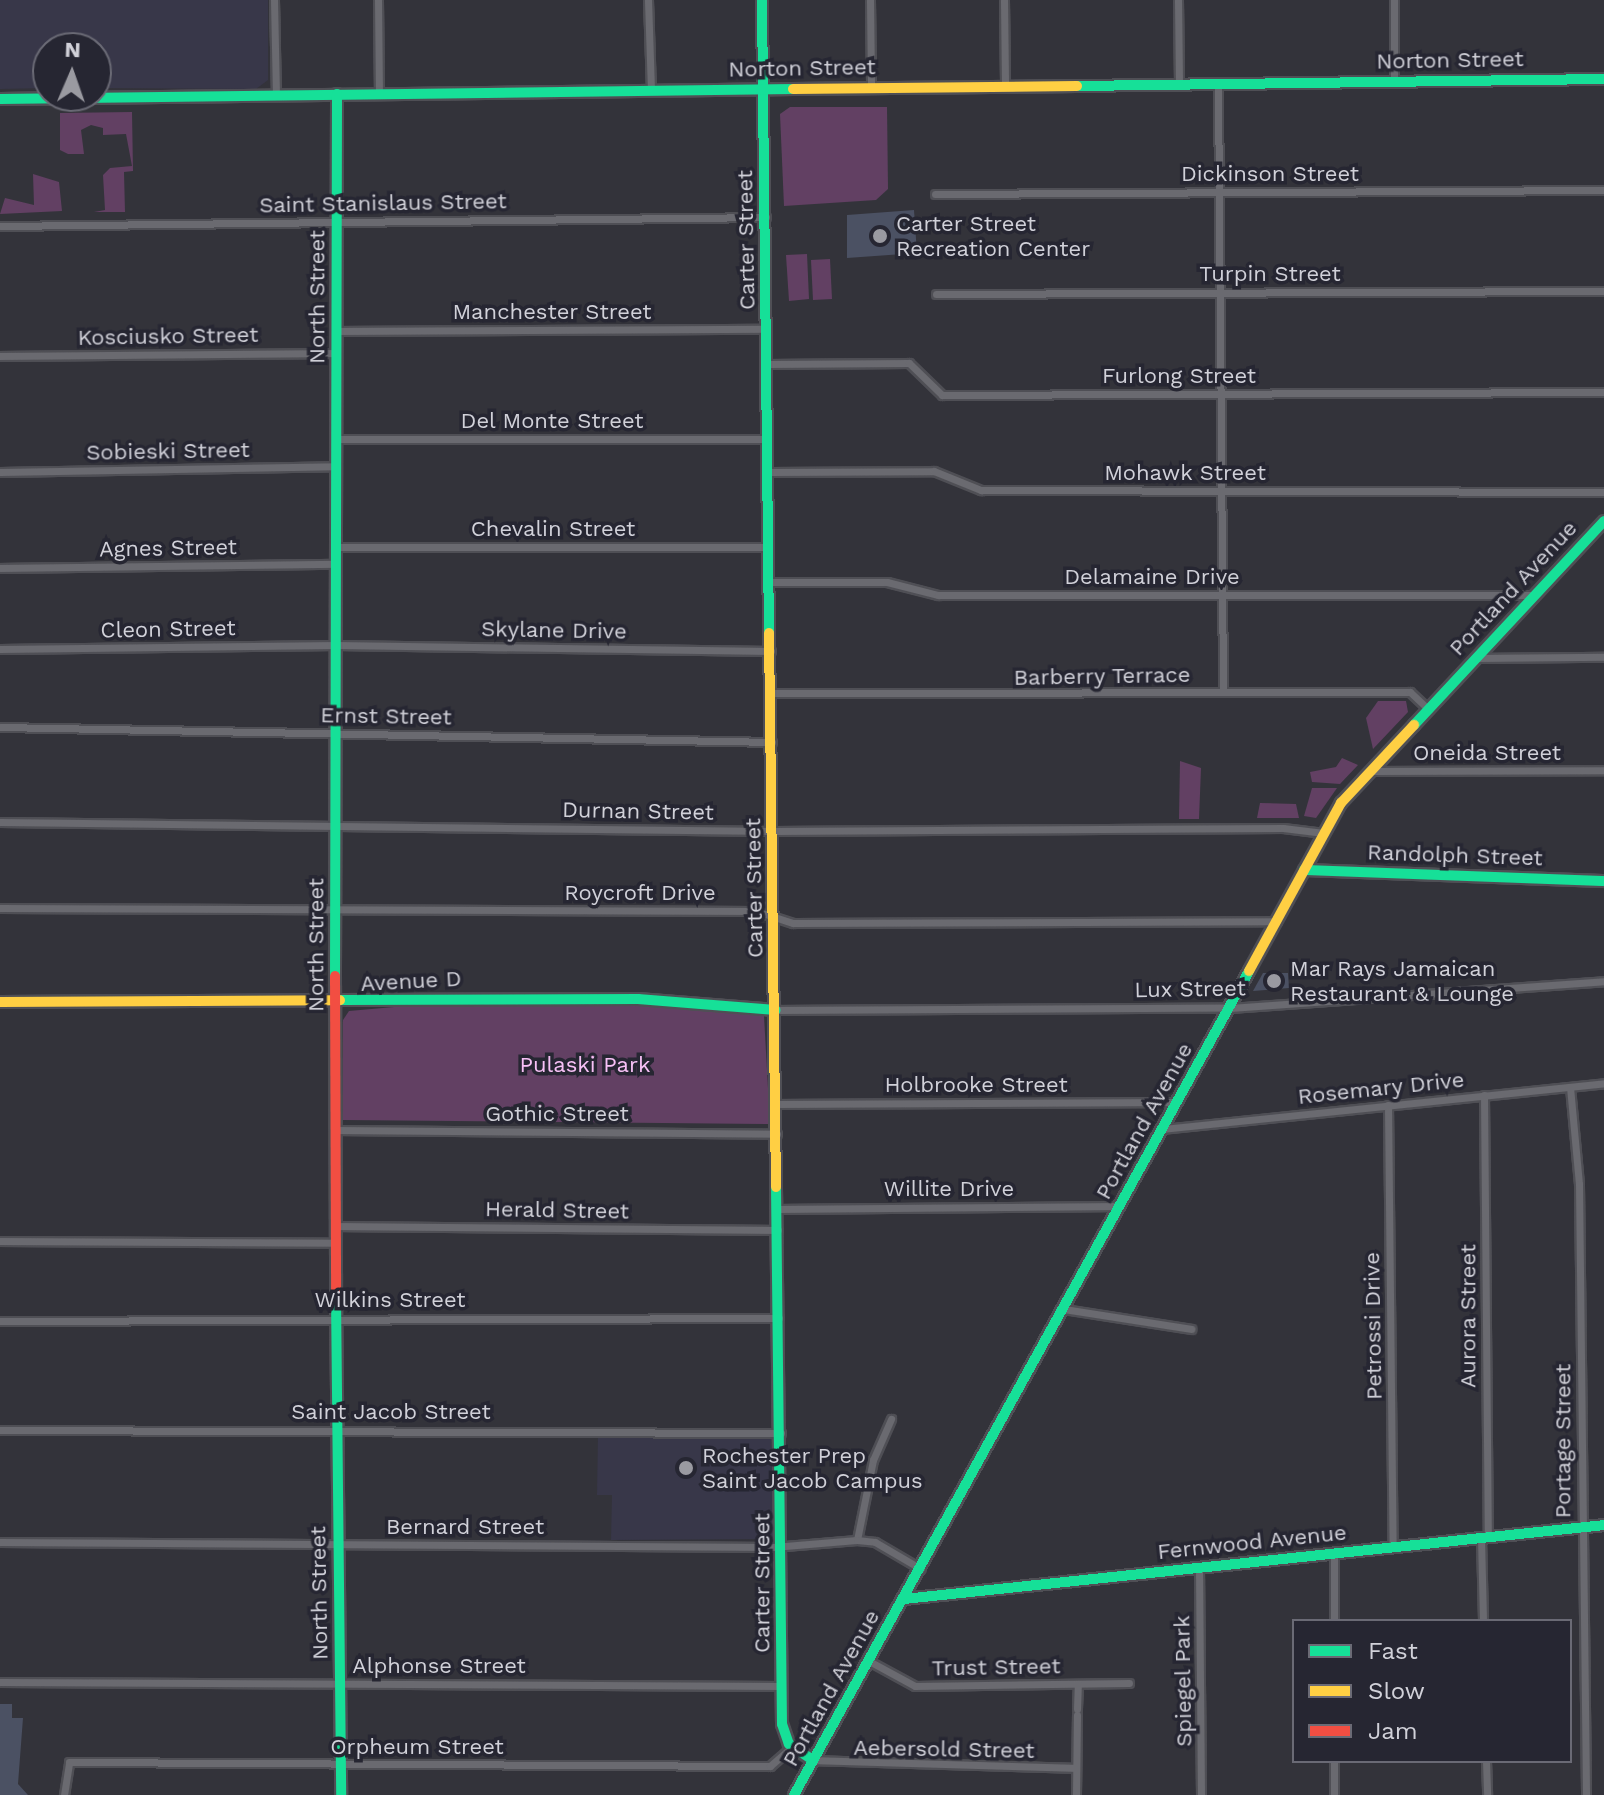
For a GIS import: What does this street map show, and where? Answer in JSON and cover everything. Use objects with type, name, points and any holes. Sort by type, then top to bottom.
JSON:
[{"type":"main road","name":"Carter Street","points":[[762,0],[781,1433],[781,1686],[782,1729],[792,1747]]},
{"type":"main road","name":"Norton Street","points":[[0,99],[1604,79]]},
{"type":"main road","name":"North Street","points":[[337,94],[335,1318],[341,1795]]},
{"type":"main road","name":"Portland Avenue","points":[[794,1795],[1324,833],[1371,771],[1427,708],[1604,521]]},
{"type":"main road","name":"Randolph Street","points":[[1304,870],[1604,881]]},
{"type":"main road","name":"Avenue D","points":[[0,1002],[337,1004],[438,997],[638,999],[776,1010]]},
{"type":"main road","name":"Fernwood Avenue","points":[[904,1599],[1604,1525]]},
{"type":"main road","points":[[792,1747],[813,1760]]},
{"type":"street","points":[[274,0],[276,95]]},
{"type":"street","points":[[378,0],[379,93]]},
{"type":"street","points":[[648,0],[651,90]]},
{"type":"street","points":[[870,0],[871,87]]},
{"type":"street","points":[[1004,0],[1005,86]]},
{"type":"street","points":[[1178,0],[1179,83]]},
{"type":"street","points":[[1394,0],[1394,80]]},
{"type":"street","points":[[1218,83],[1223,692]]},
{"type":"street","name":"Dickinson Street","points":[[935,194],[1604,190]]},
{"type":"street","name":"Saint Stanislaus Street","points":[[0,226],[766,216]]},
{"type":"street","name":"Turpin Street","points":[[936,294],[1604,291]]},
{"type":"street","name":"Manchester Street","points":[[337,331],[767,329]]},
{"type":"street","name":"Kosciusko Street","points":[[0,356],[336,353]]},
{"type":"street","name":"Furlong Street","points":[[767,364],[909,363],[942,395],[1604,392]]},
{"type":"street","name":"Del Monte Street","points":[[336,439],[768,439]]},
{"type":"street","name":"Sobieski Street","points":[[0,472],[336,466]]},
{"type":"street","name":"Mohawk Street","points":[[769,472],[934,471],[981,490],[1604,492]]},
{"type":"street","name":"Chevalin Street","points":[[336,547],[769,547]]},
{"type":"street","name":"Agnes Street","points":[[0,568],[336,564]]},
{"type":"street","name":"Delamaine Drive","points":[[770,582],[887,582],[938,595],[1535,595]]},
{"type":"street","name":"Cleon Street","points":[[0,649],[336,645]]},
{"type":"street","name":"Skylane Drive","points":[[336,645],[771,651]]},
{"type":"street","points":[[1476,658],[1604,657]]},
{"type":"street","name":"Barberry Terrace","points":[[771,693],[1410,692],[1427,708]]},
{"type":"street","name":"Ernst Street","points":[[0,727],[772,742]]},
{"type":"street","name":"Oneida Street","points":[[1371,771],[1604,770]]},
{"type":"street","name":"Durnan Street","points":[[0,822],[774,831],[1283,828],[1324,833]]},
{"type":"street","name":"Roycroft Drive","points":[[0,908],[756,911],[793,923],[1277,921]]},
{"type":"street","name":"Lux Street","points":[[776,1010],[1230,1008],[1604,981]]},
{"type":"street","name":"Rosemary Drive","points":[[1162,1129],[1604,1083]]},
{"type":"street","name":"Portage Street","points":[[1570,1087],[1579,1184],[1586,1795]]},
{"type":"street","name":"Aurora Street","points":[[1483,1619],[1484,1095]]},
{"type":"street","name":"Holbrooke Street","points":[[777,1104],[1176,1102]]},
{"type":"street","name":"Petrossi Drive","points":[[1388,1105],[1393,1547]]},
{"type":"street","name":"Gothic Street","points":[[337,1130],[777,1134]]},
{"type":"street","name":"Willite Drive","points":[[778,1209],[1121,1206]]},
{"type":"street","name":"Herald Street","points":[[335,1226],[778,1230]]},
{"type":"street","points":[[0,1241],[335,1243]]},
{"type":"street","points":[[1064,1309],[1191,1329]]},
{"type":"street","name":"Wilkins Street","points":[[0,1321],[779,1318]]},
{"type":"street","points":[[857,1540],[873,1460],[891,1419]]},
{"type":"street","name":"Saint Jacob Street","points":[[0,1430],[781,1433]]},
{"type":"street","name":"Bernard Street","points":[[0,1542],[782,1544],[857,1540],[875,1542],[921,1569]]},
{"type":"street","points":[[1334,1553],[1334,1619]]},
{"type":"street","name":"Spiegel Park","points":[[1199,1567],[1201,1795]]},
{"type":"street","name":"Trust Street","points":[[869,1661],[915,1686],[1129,1683]]},
{"type":"street","name":"Alphonse Street","points":[[0,1682],[781,1686]]},
{"type":"street","points":[[1076,1795],[1078,1684]]},
{"type":"street","name":"Orpheum Street","points":[[64,1795],[69,1762],[770,1766],[792,1747]]},
{"type":"street","name":"Aebersold Street","points":[[813,1760],[1076,1768]]},
{"type":"street","points":[[1334,1763],[1334,1795]]},
{"type":"street","points":[[1486,1763],[1487,1795]]},
{"type":"shaded area","points":[[0,0],[268,0],[268,80],[256,89],[112,88],[112,32],[32,32],[32,88],[0,89]]},
{"type":"shaded area","name":"Rochester Prep Saint Jacob Campus","points":[[598,1435],[771,1437],[776,1539],[611,1540],[612,1495],[597,1495]]},
{"type":"green space","points":[[790,107],[887,107],[888,189],[876,200],[784,206],[780,114]]},
{"type":"green space","points":[[132,112],[133,171],[124,172],[125,212],[94,212],[105,210],[103,175],[110,168],[132,166],[126,134],[103,135],[103,128],[91,125],[81,130],[84,154],[68,154],[60,150],[60,113]]},
{"type":"green space","points":[[33,174],[59,182],[62,211],[0,214],[5,198],[34,205]]},
{"type":"green space","points":[[807,254],[809,299],[789,301],[786,255]]},
{"type":"green space","points":[[830,259],[832,299],[813,300],[811,260]]},
{"type":"green space","points":[[1378,701],[1406,701],[1408,712],[1373,749],[1366,718]]},
{"type":"green space","points":[[1342,758],[1358,765],[1340,784],[1312,782],[1310,772],[1336,767]]},
{"type":"green space","points":[[1180,761],[1201,768],[1199,819],[1179,819]]},
{"type":"green space","points":[[1312,788],[1337,788],[1316,818],[1304,816]]},
{"type":"green space","points":[[1260,803],[1296,804],[1299,818],[1257,818]]},
{"type":"green space","name":"Pulaski Park","points":[[439,1003],[674,1004],[764,1016],[770,1124],[343,1120],[343,1020],[349,1011]]},
{"type":"building","name":"Carter Street Recreation Center","points":[[914,210],[917,253],[847,258],[847,215]]},
{"type":"building","name":"Mar Rays Jamaican Restaurant & Lounge","points":[[1263,973],[1288,973],[1289,988],[1253,991]]},
{"type":"building","points":[[0,1704],[12,1704],[12,1718],[23,1718],[18,1784],[28,1795],[0,1795]]},
{"type":"traffic: fast","points":[[762,0],[769,633]]},
{"type":"traffic: fast","points":[[1077,86],[1604,79]]},
{"type":"traffic: fast","points":[[0,99],[793,89]]},
{"type":"traffic: fast","points":[[335,976],[337,94]]},
{"type":"traffic: fast","points":[[1414,725],[1604,521]]},
{"type":"traffic: fast","points":[[1304,870],[1604,881]]},
{"type":"traffic: fast","points":[[794,1795],[1249,971]]},
{"type":"traffic: fast","points":[[340,1000],[638,999],[776,1010]]},
{"type":"traffic: fast","points":[[776,1187],[782,1724],[789,1744],[813,1760]]},
{"type":"traffic: fast","points":[[336,1297],[341,1795]]},
{"type":"traffic: fast","points":[[904,1599],[1604,1525]]},
{"type":"traffic: slow","points":[[793,89],[1077,86]]},
{"type":"traffic: slow","points":[[769,633],[776,1187]]},
{"type":"traffic: slow","points":[[1249,971],[1341,803],[1414,725]]},
{"type":"traffic: slow","points":[[0,1002],[340,1000]]},
{"type":"traffic: jam","points":[[335,976],[336,1297]]},
{"type":"place","name":"Carter Street Recreation Center","points":[[880,236]]},
{"type":"place","name":"Mar Rays Jamaican Restaurant & Lounge","points":[[1274,981]]},
{"type":"place","name":"Rochester Prep Saint Jacob Campus","points":[[686,1468]]}]
